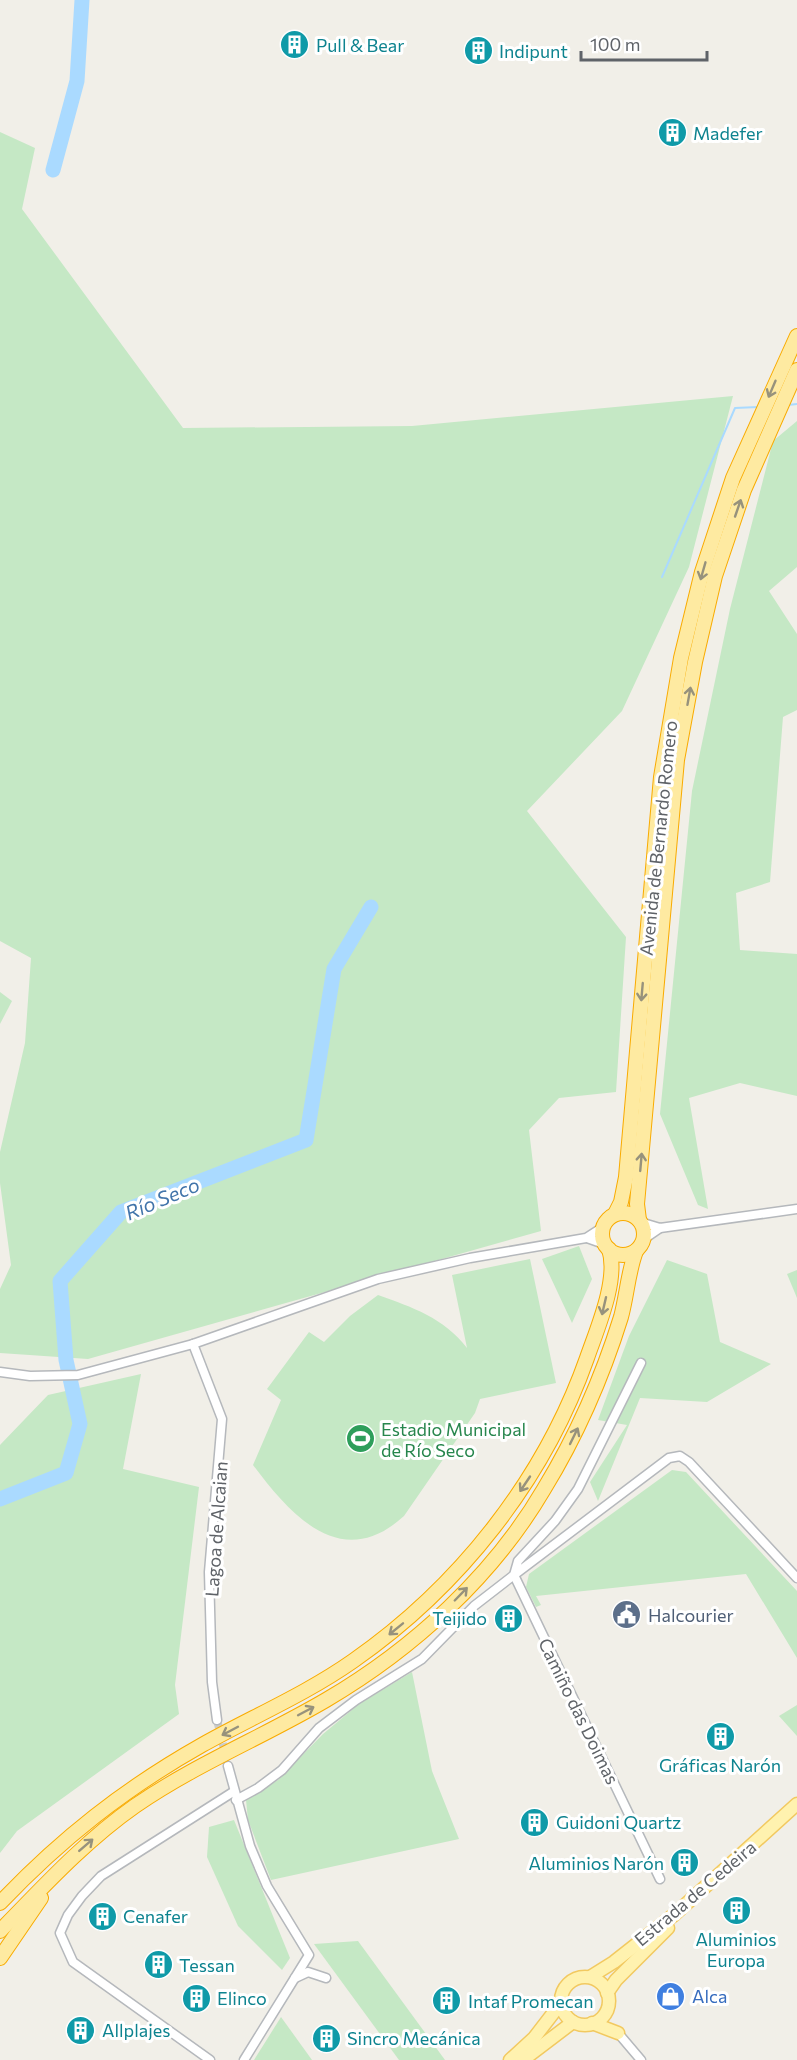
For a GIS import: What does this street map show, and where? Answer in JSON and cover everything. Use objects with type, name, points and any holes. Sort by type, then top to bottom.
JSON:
[{"type":"highway","name":"Avenida de Bernardo Romero","points":[[615,1214],[621,1202],[626,1178],[661,777],[681,658],[702,572],[733,478],[797,336]]},
{"type":"highway","name":"Avenida de Bernardo Romero","points":[[640,1221],[637,1204],[677,760],[695,662],[715,576],[744,490],[797,370]]},
{"type":"highway","points":[[0,1890],[122,1794],[202,1745],[302,1693],[352,1662],[398,1628],[467,1560],[506,1512],[533,1471],[566,1411],[601,1317],[612,1270],[603,1227],[615,1214],[628,1213],[640,1221],[640,1245],[622,1313],[591,1401],[543,1492],[480,1574],[442,1613],[399,1651],[350,1685],[188,1772],[136,1806],[64,1865],[0,1931]]},
{"type":"highway","points":[[607,1247],[619,1255],[640,1245]]},
{"type":"highway","points":[[0,1903],[52,1850]]},
{"type":"highway","points":[[0,1958],[64,1865]]},
{"type":"main road","name":"Estrada de Cedeira","points":[[590,1977],[599,1973],[675,1914],[797,1804]]},
{"type":"main road","name":"Estrada de Cedeira","points":[[607,1992],[616,1980],[681,1915],[797,1811]]},
{"type":"main road","points":[[590,1977],[600,1982],[607,1992],[607,2010],[618,2033],[592,2024],[573,2022],[565,2014],[561,2003],[562,1993],[568,1984],[577,1978],[590,1977]]},
{"type":"main road","points":[[510,2060],[534,2038],[561,2003]]},
{"type":"main road","points":[[592,2024],[607,2010]]},
{"type":"main road","points":[[523,2060],[573,2022]]},
{"type":"street","points":[[640,1221],[660,1228],[797,1209]]},
{"type":"street","points":[[0,1372],[30,1376],[78,1375],[193,1344],[378,1279],[470,1258],[586,1238],[603,1227]]},
{"type":"street","points":[[640,1245],[660,1228]]},
{"type":"street","points":[[586,1238],[607,1247]]},
{"type":"street","name":"Lagoa de Alcaian","points":[[193,1344],[222,1419],[209,1572],[213,1682],[217,1720]]},
{"type":"street","points":[[514,1575],[518,1561],[555,1521],[578,1489],[641,1363]]},
{"type":"street","points":[[210,2060],[73,1962],[60,1933],[82,1896],[101,1876],[234,1796],[258,1788],[282,1770],[319,1728],[356,1700],[422,1659],[474,1606],[669,1458],[680,1455],[689,1462],[797,1578]]},
{"type":"street","name":"Camiño das Doimas","points":[[514,1575],[660,1879]]},
{"type":"street","points":[[228,1766],[234,1796],[250,1846],[267,1886],[309,1954],[244,2060]]},
{"type":"street","points":[[295,1978],[308,1972],[326,1978]]},
{"type":"street","points":[[618,2033],[641,2060]]},
{"type":"green space","points":[[0,132],[35,148],[22,209],[183,428],[412,426],[733,396],[689,567],[622,711],[527,811],[626,937],[616,1092],[559,1098],[529,1130],[541,1231],[88,1359],[0,1353],[0,1289],[11,1265],[0,1183],[0,1152],[25,1043],[31,958],[0,941]]},
{"type":"green space","points":[[797,421],[797,567],[769,591],[797,634],[797,710],[783,717],[770,882],[736,893],[740,950],[797,954],[797,1096],[740,1083],[689,1098],[708,1209],[698,1205],[660,1114],[692,791],[730,609],[773,441]]},
{"type":"green space","points":[[0,992],[12,1001],[0,1024]]},
{"type":"green space","points":[[579,1246],[592,1279],[572,1323],[542,1259]]},
{"type":"green space","name":"Estadio Municipal de Río Seco","points":[[530,1259],[556,1383],[480,1399],[475,1413],[404,1516],[381,1532],[360,1539],[339,1538],[320,1531],[301,1519],[253,1465],[281,1400],[267,1389],[309,1332],[324,1342],[350,1316],[378,1295],[415,1309],[438,1321],[467,1348],[452,1275]]},
{"type":"green space","points":[[667,1260],[707,1274],[720,1342],[771,1364],[707,1402],[640,1398],[598,1501],[590,1482],[627,1425],[598,1420],[629,1336]]},
{"type":"green space","points":[[797,1270],[797,1298],[787,1274]]},
{"type":"green space","points":[[141,1374],[123,1469],[199,1487],[175,1685],[179,1714],[17,1831],[0,1853],[0,1445],[48,1395]]},
{"type":"green space","points":[[672,1470],[686,1472],[797,1591],[797,1658],[746,1574],[536,1596],[541,1605],[536,1607],[526,1587],[529,1574]]},
{"type":"green space","points":[[412,1672],[432,1771],[459,1839],[271,1880],[248,1820],[246,1800],[278,1780],[323,1734],[359,1704]]},
{"type":"green space","points":[[797,1705],[797,1736],[779,1716]]},
{"type":"green space","points":[[234,1820],[290,1958],[282,1970],[238,1926],[207,1857],[209,1827]]},
{"type":"green space","points":[[358,1941],[445,2060],[399,2060],[314,1944]]},
{"type":"green space","points":[[281,2017],[312,2060],[254,2060]]},
{"type":"waterway","points":[[53,170],[77,81],[82,0]]},
{"type":"waterway","points":[[788,405],[797,404]]},
{"type":"waterway","points":[[662,577],[735,408],[758,407]]},
{"type":"waterway","name":"Río Seco","points":[[0,1499],[66,1473],[80,1424],[66,1360],[60,1281],[121,1212],[306,1140],[334,969],[371,907]]},
{"type":"tunnel","points":[[217,1720],[226,1757]]},
{"type":"place","name":"Pull & Bear","points":[[295,45]]},
{"type":"place","name":"Indipunt","points":[[478,51]]},
{"type":"place","name":"Madefer","points":[[672,133]]},
{"type":"place","name":"Estadio Municipal de Río Seco","points":[[360,1439]]},
{"type":"place","name":"Halcourier","points":[[627,1615]]},
{"type":"place","name":"Teijido","points":[[508,1618]]},
{"type":"place","name":"Gráficas Narón","points":[[720,1736]]},
{"type":"place","name":"Guidoni Quartz","points":[[535,1822]]},
{"type":"place","name":"Aluminios Narón","points":[[685,1863]]},
{"type":"place","name":"Aluminios Europa","points":[[736,1910]]},
{"type":"place","name":"Cenafer","points":[[102,1916]]},
{"type":"place","name":"Tessan","points":[[158,1965]]},
{"type":"place","name":"Alca","points":[[671,1996]]},
{"type":"place","name":"Elinco","points":[[196,1998]]},
{"type":"place","name":"Intaf Promecan","points":[[447,2001]]},
{"type":"place","name":"Allplajes","points":[[81,2030]]},
{"type":"place","name":"Sincro Mecánica","points":[[326,2038]]}]
